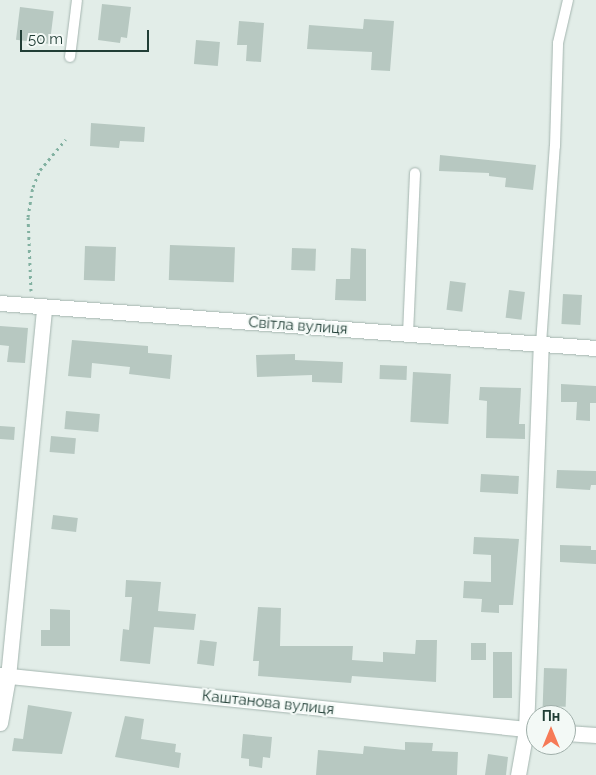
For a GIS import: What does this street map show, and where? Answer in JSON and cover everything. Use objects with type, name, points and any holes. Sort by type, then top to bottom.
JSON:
[{"type":"street","name":"Світла вулиця","points":[[0,303],[596,348]]},
{"type":"street","points":[[0,723],[38,307]]},
{"type":"street","points":[[532,705],[541,344]]},
{"type":"street","name":"Каштанова вулиця","points":[[4,676],[526,729]]},
{"type":"street","points":[[576,733],[596,734]]},
{"type":"street","points":[[518,775],[526,747]]},
{"type":"lane","points":[[70,57],[77,0]]},
{"type":"lane","points":[[541,344],[555,146],[558,43],[568,0]]},
{"type":"lane","points":[[408,334],[415,173]]},
{"type":"path","points":[[38,307],[28,269],[28,226],[33,187],[40,170],[66,138]]},
{"type":"building","points":[[102,4],[131,7],[127,38],[121,37],[120,43],[98,40]]},
{"type":"building","points":[[20,7],[54,11],[50,44],[16,40]]},
{"type":"building","points":[[364,19],[394,21],[390,71],[371,70],[372,52],[307,49],[309,25],[363,29]]},
{"type":"building","points":[[239,21],[264,23],[261,62],[246,61],[247,45],[237,45]]},
{"type":"building","points":[[196,40],[220,42],[218,66],[194,64]]},
{"type":"building","points":[[91,123],[145,127],[144,142],[120,141],[119,148],[90,146]]},
{"type":"building","points":[[440,155],[536,165],[533,190],[505,187],[506,178],[489,176],[489,173],[439,171]]},
{"type":"building","points":[[170,245],[235,247],[234,282],[169,280]]},
{"type":"building","points":[[85,246],[116,247],[115,281],[84,280]]},
{"type":"building","points":[[292,248],[316,249],[315,271],[291,270]]},
{"type":"building","points":[[351,248],[366,249],[366,301],[335,300],[336,279],[350,279]]},
{"type":"building","points":[[450,281],[466,283],[462,312],[446,310]]},
{"type":"building","points":[[509,290],[525,292],[521,320],[506,318]]},
{"type":"building","points":[[563,294],[582,295],[580,325],[561,324]]},
{"type":"building","points":[[0,326],[28,328],[25,363],[7,362],[9,346],[0,345]]},
{"type":"building","points":[[72,340],[148,346],[148,353],[172,355],[170,379],[129,374],[130,367],[92,363],[91,378],[68,376]]},
{"type":"building","points":[[295,354],[295,360],[343,362],[342,383],[312,382],[312,375],[257,377],[256,355]]},
{"type":"building","points":[[380,365],[407,366],[406,380],[380,379]]},
{"type":"building","points":[[413,372],[451,374],[448,424],[410,422]]},
{"type":"building","points":[[561,384],[596,386],[596,403],[590,403],[590,421],[576,420],[577,402],[561,402]]},
{"type":"building","points":[[480,387],[521,388],[519,424],[525,424],[525,439],[486,438],[487,401],[479,400]]},
{"type":"building","points":[[66,411],[100,414],[98,432],[64,429]]},
{"type":"building","points":[[0,426],[15,427],[14,440],[0,439]]},
{"type":"building","points":[[51,436],[76,438],[75,454],[50,452]]},
{"type":"building","points":[[557,470],[596,471],[596,485],[591,485],[590,490],[556,488]]},
{"type":"building","points":[[481,474],[519,476],[518,494],[480,492]]},
{"type":"building","points":[[53,515],[78,518],[76,532],[51,529]]},
{"type":"building","points":[[474,537],[519,539],[513,605],[499,605],[499,613],[481,612],[482,599],[463,598],[464,581],[491,582],[491,555],[473,554]]},
{"type":"building","points":[[560,545],[591,546],[591,550],[596,550],[596,564],[560,562]]},
{"type":"building","points":[[126,580],[161,582],[158,611],[196,614],[194,630],[154,627],[150,664],[120,661],[123,629],[129,630],[132,597],[125,597]]},
{"type":"building","points":[[258,607],[281,608],[280,646],[353,646],[352,660],[383,662],[383,652],[415,654],[416,640],[437,640],[436,682],[352,676],[351,683],[258,676],[259,661],[253,661]]},
{"type":"building","points":[[50,609],[70,610],[70,646],[41,646],[41,630],[50,630]]},
{"type":"building","points":[[200,640],[217,642],[214,666],[197,664]]},
{"type":"building","points":[[471,643],[486,643],[486,660],[471,660]]},
{"type":"building","points":[[493,652],[512,652],[512,698],[493,698]]},
{"type":"building","points":[[544,668],[567,669],[566,705],[543,705]]},
{"type":"building","points":[[28,705],[72,712],[62,754],[12,751],[14,738],[23,739]]},
{"type":"building","points":[[125,716],[144,719],[141,739],[176,744],[175,752],[181,753],[179,768],[115,757]]},
{"type":"building","points":[[243,734],[272,737],[270,758],[263,757],[262,768],[249,766],[249,759],[241,758]]},
{"type":"building","points":[[405,742],[433,743],[432,751],[458,752],[457,775],[316,775],[318,750],[363,754],[364,746],[405,750]]},
{"type":"building","points":[[488,754],[508,757],[506,775],[485,775]]}]
